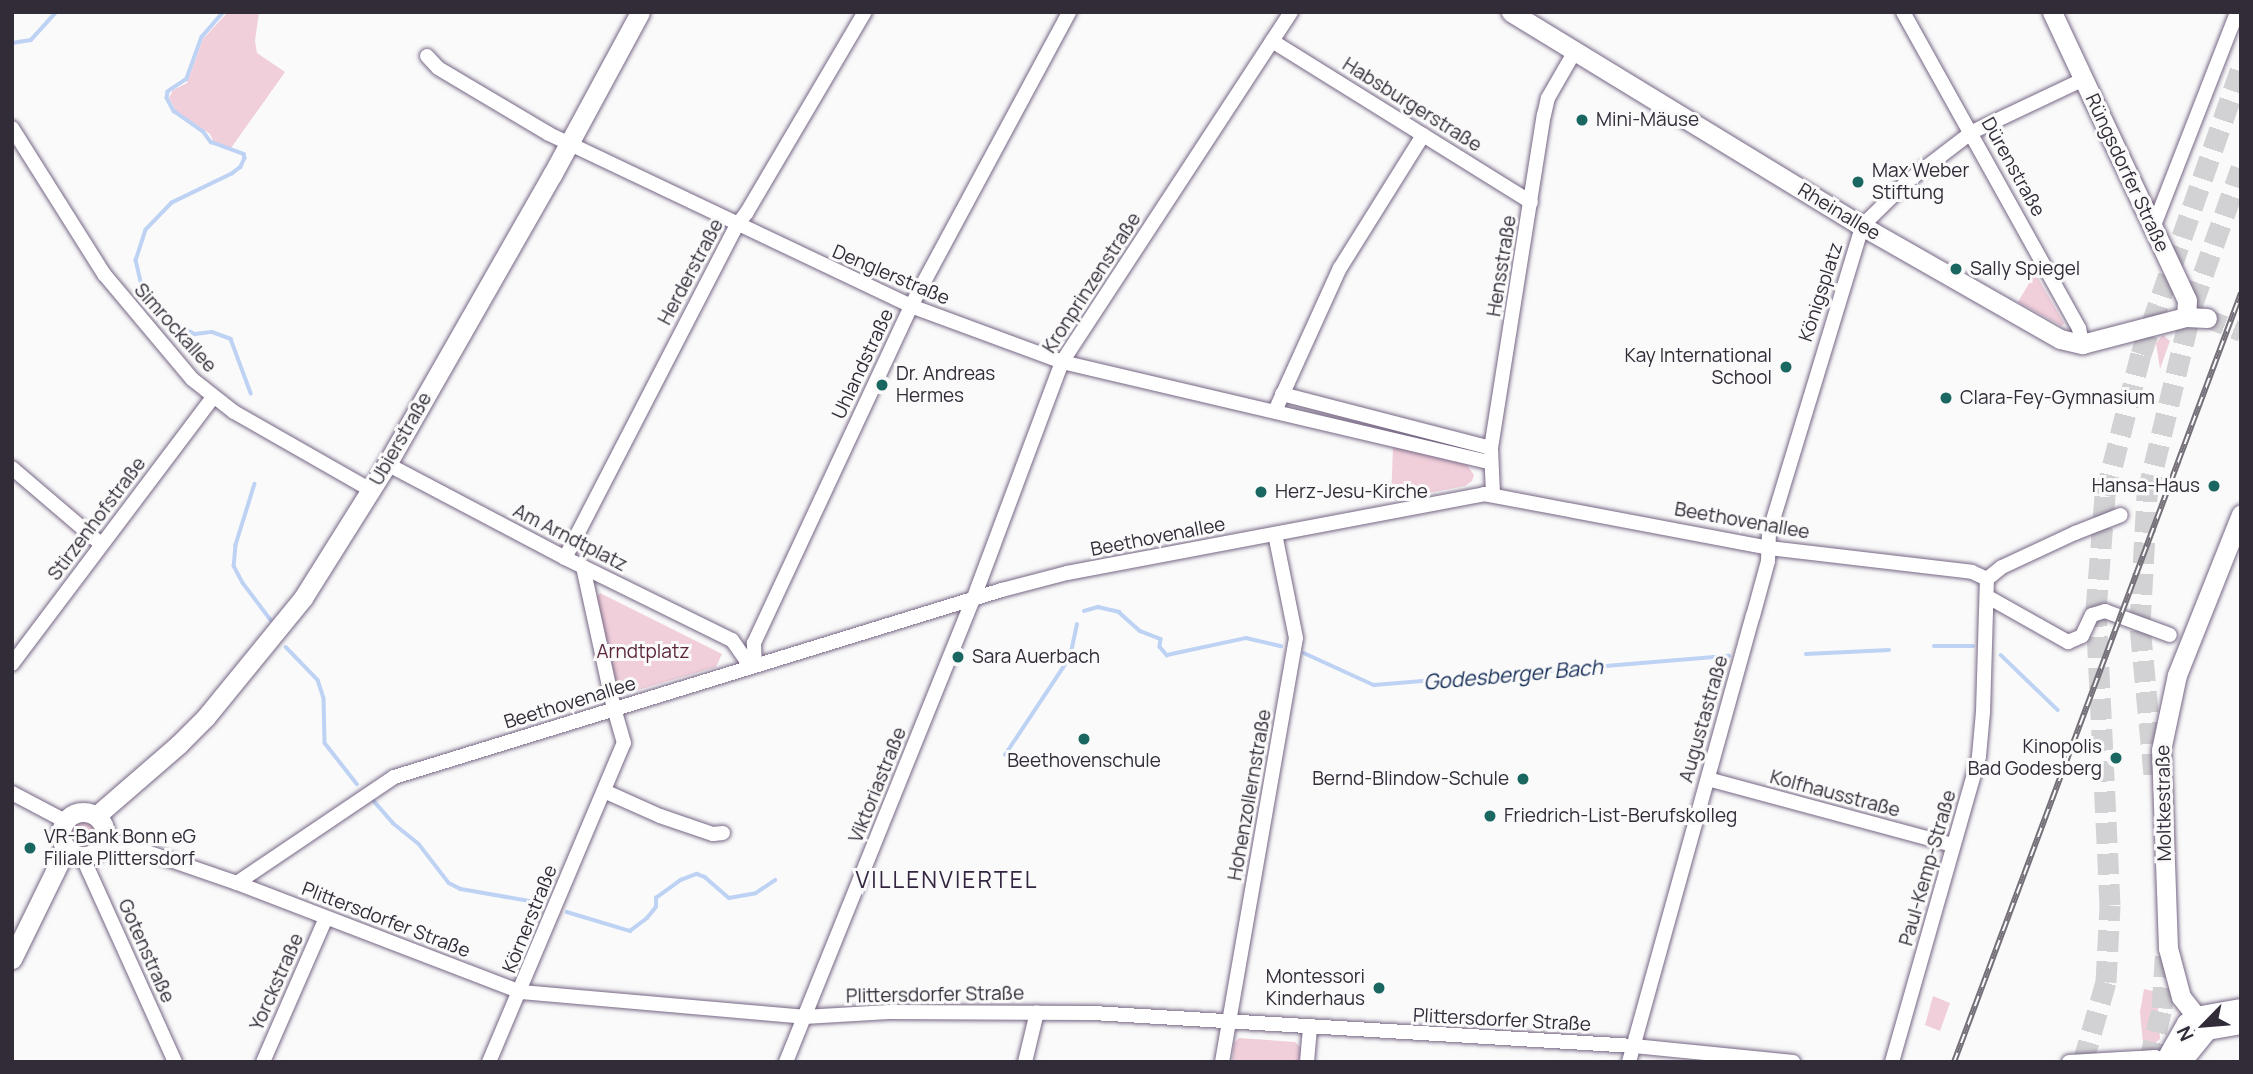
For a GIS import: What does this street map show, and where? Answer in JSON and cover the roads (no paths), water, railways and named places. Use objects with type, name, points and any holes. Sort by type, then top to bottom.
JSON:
[{"type":"street","name":"Ubierstraße","points":[[96,816],[179,744],[239,680],[303,598],[387,464],[640,12]]},
{"type":"street","name":"Herderstraße","points":[[565,558],[737,225],[865,12]]},
{"type":"street","name":"Uhlandstraße","points":[[753,666],[754,643],[911,306],[1069,12]]},
{"type":"street","name":"Kronprinzenstraße","points":[[973,600],[1062,362],[1291,12]]},
{"type":"street","name":"Rheinallee","points":[[1511,12],[1862,226],[2060,339],[2082,344]]},
{"type":"street","name":"Dürenstraße","points":[[1903,12],[2079,327],[2082,344]]},
{"type":"street","name":"Rüngsdorfer Straße","points":[[2052,12],[2187,300],[2186,317]]},
{"type":"street","points":[[2153,228],[2238,12]]},
{"type":"street","name":"Habsburgerstraße","points":[[1272,41],[1531,202]]},
{"type":"street","name":"Hensstraße","points":[[1493,494],[1490,455],[1548,98],[1575,51]]},
{"type":"street","name":"Denglerstraße","points":[[427,56],[438,68],[568,144],[911,306],[1062,362],[1378,435],[1490,455]]},
{"type":"street","name":"Königsplatz","points":[[1769,548],[1769,533],[1776,507],[1862,226],[1908,181],[1972,132],[2084,79]]},
{"type":"street","name":"Simrockallee","points":[[12,128],[78,235],[121,297],[173,359],[213,397],[234,412],[371,490]]},
{"type":"street","points":[[1275,411],[1340,268],[1423,135]]},
{"type":"street","points":[[2082,344],[2186,317],[2207,318]]},
{"type":"street","points":[[1282,394],[1381,418],[1490,455]]},
{"type":"street","name":"Stirzenhofstraße","points":[[12,664],[213,397]]},
{"type":"street","points":[[1378,435],[1381,418]]},
{"type":"street","name":"Am Arndtplatz","points":[[387,464],[738,645]]},
{"type":"street","points":[[12,468],[101,544]]},
{"type":"street","name":"Beethovenallee","points":[[237,883],[385,780],[614,709],[1067,573],[1493,494],[1769,548],[1972,572],[1987,579]]},
{"type":"street","name":"Moltkestraße","points":[[2201,1023],[2181,997],[2168,948],[2161,750],[2179,638],[2241,514]]},
{"type":"street","points":[[1987,579],[2002,567],[2074,533],[2121,515]]},
{"type":"street","name":"Hohenzollernstraße","points":[[1222,1062],[1296,638],[1275,534]]},
{"type":"street","name":"Augustastraße","points":[[1629,1062],[1769,548]]},
{"type":"street","points":[[583,567],[614,709]]},
{"type":"street","name":"Paul-Kemp-Straße","points":[[1892,1062],[1981,743],[1987,579]]},
{"type":"street","points":[[1988,597],[2068,642],[2082,636],[2092,615],[2105,611],[2179,638]]},
{"type":"street","name":"Viktoriastraße","points":[[786,1062],[973,600]]},
{"type":"street","points":[[753,666],[738,645],[754,643]]},
{"type":"street","name":"Körnerstraße","points":[[489,1062],[521,992],[624,743],[614,709]]},
{"type":"street","name":"Kolfhausstraße","points":[[1707,779],[1953,845]]},
{"type":"street","points":[[604,791],[660,816],[713,834],[723,833]]},
{"type":"street","points":[[12,793],[65,821]]},
{"type":"street","points":[[76,813],[96,816],[104,828],[104,842],[95,853],[74,853],[60,835],[65,821],[76,813]]},
{"type":"street","name":"Plittersdorfer Straße","points":[[104,842],[121,843],[237,883],[521,992],[804,1017],[889,1012],[1037,1012],[1228,1021],[1634,1046],[1793,1062]]},
{"type":"street","points":[[12,959],[74,853]]},
{"type":"street","name":"Gotenstraße","points":[[74,853],[175,1062]]},
{"type":"street","name":"Yorckstraße","points":[[263,1062],[326,918]]},
{"type":"street","points":[[2069,1062],[2155,1057],[2170,1061],[2201,1023],[2241,1008]]},
{"type":"street","points":[[1025,1062],[1037,1012]]},
{"type":"street","points":[[2201,1023],[2241,1024]]},
{"type":"street","points":[[1307,1062],[1310,1028]]},
{"type":"waterway","name":"Godesberger Bach","points":[[12,43],[31,40],[56,12]]},
{"type":"waterway","name":"Godesberger Bach","points":[[224,12],[202,37],[187,79],[168,92],[167,98],[174,111],[203,131],[211,142],[244,154],[245,158],[241,167],[232,174],[172,203],[146,230],[136,260],[148,297],[173,322],[195,334],[212,332],[231,339],[251,393]]},
{"type":"waterway","name":"Godesberger Bach","points":[[255,484],[236,545],[234,566],[243,583],[271,620]]},
{"type":"waterway","name":"Godesberger Bach","points":[[1084,611],[1098,607],[1119,612],[1140,631],[1161,639],[1160,647],[1167,655],[1246,638],[1281,646]]},
{"type":"waterway","name":"Godesberger Bach","points":[[1005,755],[1070,657],[1077,625]]},
{"type":"waterway","name":"Godesberger Bach","points":[[1934,646],[1973,646]]},
{"type":"waterway","name":"Godesberger Bach","points":[[286,647],[318,680],[324,698],[325,743],[357,784]]},
{"type":"waterway","name":"Godesberger Bach","points":[[1806,654],[1889,650]]},
{"type":"waterway","name":"Godesberger Bach","points":[[1304,653],[1374,685],[1729,656]]},
{"type":"waterway","name":"Godesberger Bach","points":[[2001,655],[2058,710]]},
{"type":"waterway","name":"Godesberger Bach","points":[[374,801],[393,823],[419,844],[449,883],[461,889],[541,903]]},
{"type":"waterway","name":"Godesberger Bach","points":[[567,912],[630,931],[656,907],[656,898],[681,880],[697,874],[705,877],[729,898],[756,893],[775,880]]},
{"type":"tunnel","points":[[2083,1062],[2106,982],[2110,905],[2096,610],[2105,495],[2141,354],[2241,69]]},
{"type":"tunnel","points":[[2154,774],[2140,625],[2147,495],[2193,303],[2241,168]]},
{"type":"tunnel","points":[[2207,318],[2241,332]]},
{"type":"tunnel","points":[[2149,1062],[2162,1008],[2166,946]]},
{"type":"railway","points":[[1954,1062],[2241,293]]},
{"type":"place","name":"Mini-Mäuse","points":[[1582,120]]},
{"type":"place","name":"Max Weber Stiftung","points":[[1858,182]]},
{"type":"place","name":"Sally Spiegel","points":[[1956,269]]},
{"type":"place","name":"Kay International School","points":[[1786,367]]},
{"type":"place","name":"Dr. Andreas Hermes","points":[[882,385]]},
{"type":"place","name":"Clara-Fey-Gymnasium","points":[[1946,398]]},
{"type":"place","name":"Hansa-Haus","points":[[2214,486]]},
{"type":"place","name":"Herz-Jesu-Kirche","points":[[1261,492]]},
{"type":"place","name":"Sara Auerbach","points":[[958,657]]},
{"type":"place","name":"Beethovenschule","points":[[1084,739]]},
{"type":"place","name":"Kinopolis Bad Godesberg","points":[[2116,758]]},
{"type":"place","name":"Bernd-Blindow-Schule","points":[[1523,779]]},
{"type":"place","name":"Friedrich-List-Berufskolleg","points":[[1490,816]]},
{"type":"place","name":"VR-Bank Bonn eG Filiale Plittersdorf","points":[[30,848]]},
{"type":"place","name":"Montessori Kinderhaus","points":[[1379,988]]},
{"type":"district","name":"VILLENVIERTEL","points":[[947,879]]},
{"type":"park label","name":"Arndtplatz","points":[[643,652]]}]
